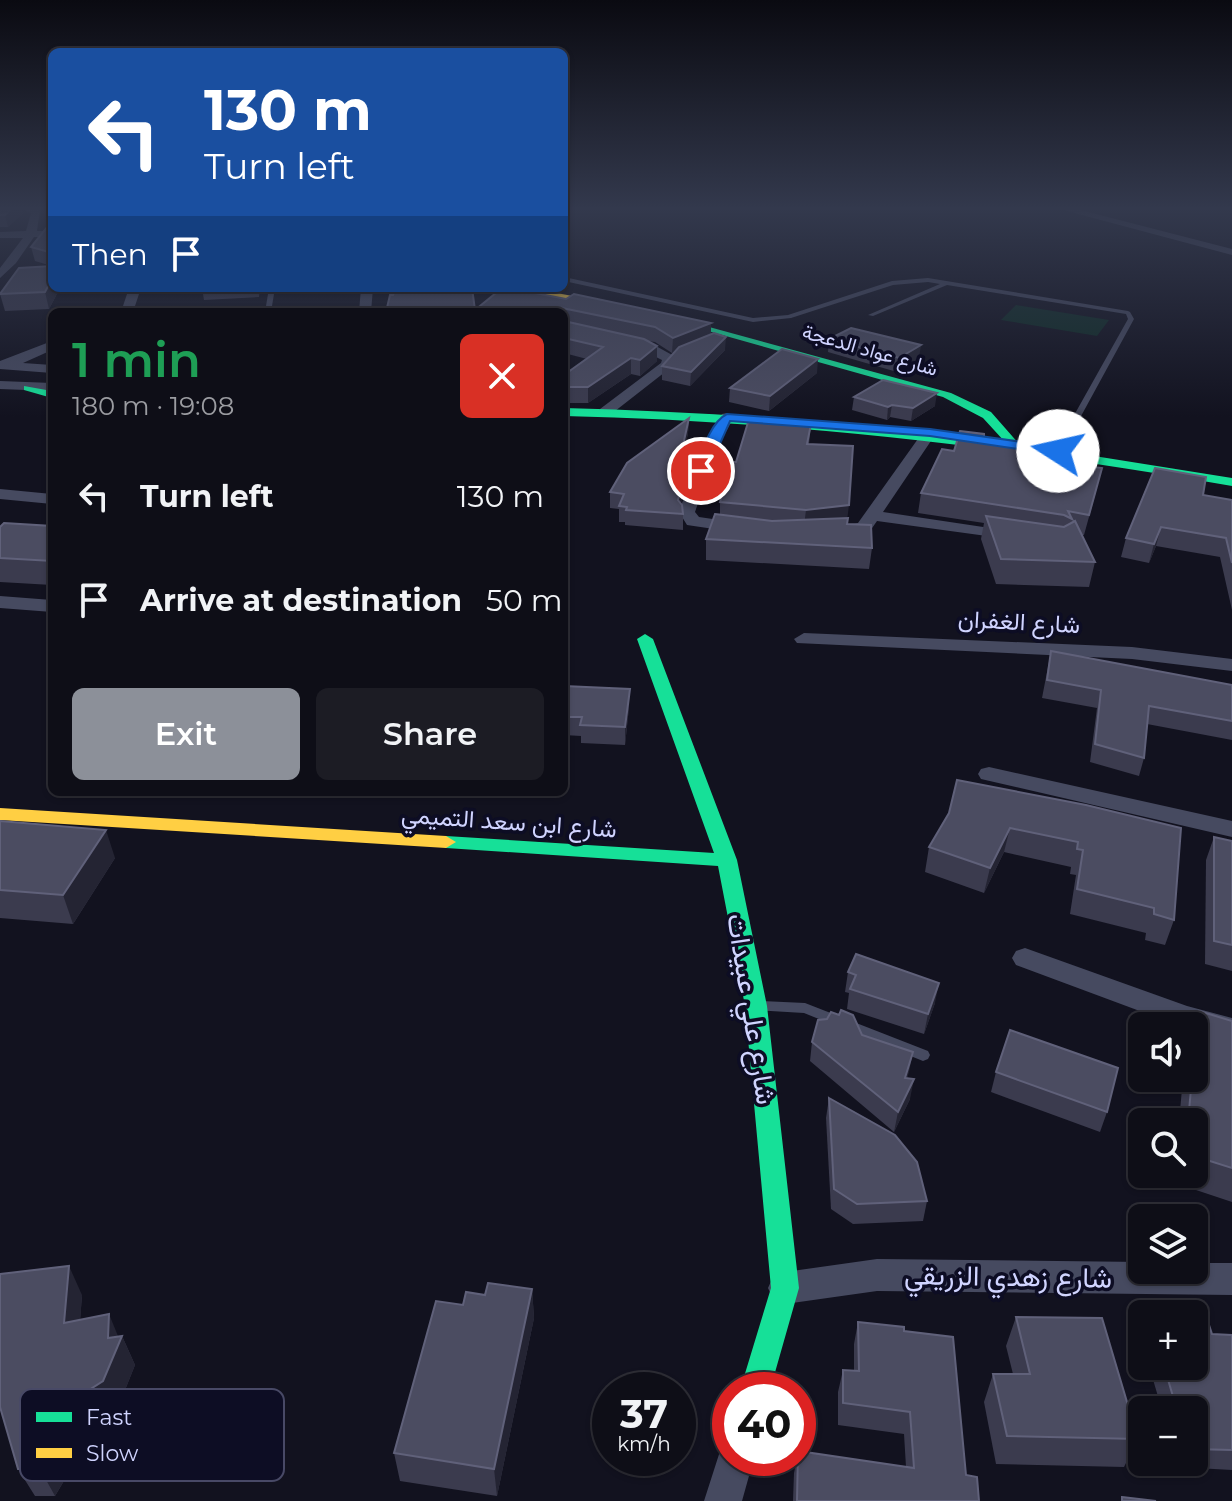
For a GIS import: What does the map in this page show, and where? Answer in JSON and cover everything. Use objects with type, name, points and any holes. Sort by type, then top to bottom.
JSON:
[{"type":"street","name":"شارع عواد الدعجة","points":[[537,292],[604,303],[947,395],[987,415],[1013,443]]},
{"type":"street","points":[[605,412],[675,357],[621,341]]},
{"type":"street","points":[[3,364],[48,347]]},
{"type":"street","points":[[3,364],[48,369]]},
{"type":"street","points":[[0,385],[48,387]]},
{"type":"street","points":[[28,388],[48,394]]},
{"type":"street","points":[[568,412],[727,417],[930,432],[1013,443],[1232,482]]},
{"type":"street","points":[[727,417],[708,450],[688,516],[699,523],[752,529]]},
{"type":"street","points":[[823,533],[864,527],[930,432]]},
{"type":"street","points":[[0,494],[48,499]]},
{"type":"street","points":[[873,515],[1028,539]]},
{"type":"street","points":[[3,602],[48,597]]},
{"type":"street","points":[[3,602],[48,606]]},
{"type":"street","name":"شارع علي عبيدات","points":[[645,639],[727,860],[756,1006],[785,1288],[760,1372]]},
{"type":"street","name":"شارع الغفران","points":[[804,639],[1132,653],[1232,665]]},
{"type":"street","points":[[989,774],[1232,829]]},
{"type":"street","name":"شارع ابن سعد التميمي","points":[[0,814],[727,860]]},
{"type":"street","points":[[1025,958],[1182,1015],[1232,1029]]},
{"type":"street","name":"شارع زهدي الزريقي","points":[[785,1288],[877,1275],[1232,1279]]},
{"type":"street","points":[[723,1501],[730,1476]]},
{"type":"lane","name":"شارع عواد الدعجة","points":[[568,280],[753,320],[789,317],[892,283],[919,280],[1128,313],[1131,319],[1058,451]]},
{"type":"lane","points":[[871,315],[948,283]]},
{"type":"lane","points":[[756,1006],[805,1008],[923,1055]]},
{"type":"green space","points":[[1016,305],[1109,320],[1097,336],[1001,320]]},
{"type":"building","points":[[12,277],[48,277],[45,292],[0,294]]},
{"type":"building","points":[[394,292],[473,292],[475,308],[387,308],[390,295]]},
{"type":"building","points":[[497,292],[530,292],[566,299],[574,294],[711,323],[673,338],[655,327],[568,308],[477,308]]},
{"type":"building","points":[[568,322],[644,339],[657,346],[640,360],[631,358],[588,387],[568,387],[568,372],[603,347],[568,339]]},
{"type":"building","points":[[851,328],[921,345],[899,358],[829,339]]},
{"type":"building","points":[[714,333],[726,337],[691,372],[662,366],[679,347]]},
{"type":"building","points":[[782,349],[818,359],[770,396],[730,388]]},
{"type":"building","points":[[883,380],[937,393],[913,408],[888,407],[854,397]]},
{"type":"building","points":[[689,418],[676,477],[684,478],[678,500],[683,514],[626,510],[627,507],[619,506],[624,494],[610,492],[627,463]]},
{"type":"building","points":[[749,419],[811,424],[807,444],[853,446],[849,505],[806,510],[720,502]]},
{"type":"building","points":[[960,431],[984,434],[984,440],[1074,449],[1069,464],[1102,468],[1089,515],[1068,511],[1072,519],[1064,515],[921,493],[942,449],[954,451]]},
{"type":"building","points":[[1155,468],[1206,477],[1203,495],[1232,500],[1232,563],[1226,538],[1161,527],[1154,544],[1126,538]]},
{"type":"building","points":[[715,514],[772,521],[848,518],[847,524],[871,525],[872,548],[706,539]]},
{"type":"building","points":[[986,516],[1064,527],[1075,521],[1095,562],[1001,559]]},
{"type":"building","points":[[4,523],[48,526],[48,561],[0,558],[0,527]]},
{"type":"building","points":[[1051,651],[1232,685],[1232,721],[1149,706],[1144,758],[1095,744],[1101,690],[1047,680]]},
{"type":"building","points":[[568,686],[630,689],[625,727],[580,725],[582,717],[568,717]]},
{"type":"building","points":[[957,780],[1086,805],[1181,828],[1174,920],[1154,914],[1154,908],[1077,889],[1083,850],[1077,849],[1078,842],[1010,828],[990,868],[929,847],[949,813]]},
{"type":"building","points":[[0,821],[106,830],[63,895],[0,890]]},
{"type":"building","points":[[1214,837],[1232,841],[1232,945],[1214,941]]},
{"type":"building","points":[[856,954],[939,983],[928,1014],[850,989],[856,975],[848,972]]},
{"type":"building","points":[[841,1010],[853,1015],[862,1035],[913,1052],[905,1078],[914,1079],[898,1112],[812,1042],[818,1020],[827,1019],[831,1012],[839,1015]]},
{"type":"building","points":[[1208,1014],[1232,1021],[1232,1168],[1208,1160],[1208,1108],[1189,1108],[1191,1092],[1208,1092]]},
{"type":"building","points":[[1010,1030],[1118,1068],[1107,1112],[996,1072]]},
{"type":"building","points":[[829,1098],[895,1135],[917,1162],[927,1201],[857,1204],[834,1189]]},
{"type":"building","points":[[69,1266],[64,1323],[109,1314],[108,1338],[122,1336],[103,1381],[91,1389],[20,1389],[20,1469],[0,1407],[0,1274]]},
{"type":"building","points":[[488,1283],[532,1289],[494,1469],[394,1453],[436,1301],[463,1305],[466,1292],[485,1295]]},
{"type":"building","points":[[1016,1317],[1102,1318],[1128,1405],[1128,1439],[1007,1436],[993,1374],[1030,1374]]},
{"type":"building","points":[[858,1322],[953,1337],[966,1475],[977,1477],[979,1501],[797,1501],[798,1476],[816,1476],[816,1454],[914,1468],[910,1412],[843,1403],[843,1370],[859,1371]]},
{"type":"building","points":[[1208,1325],[1212,1334],[1232,1335],[1232,1450],[1208,1449],[1208,1396],[1173,1396],[1168,1380],[1208,1380]]},
{"type":"building","points":[[1122,1497],[1156,1501],[1122,1501]]},
{"type":"traffic: fast","points":[[673,318],[947,395],[987,415],[1013,443]]},
{"type":"traffic: fast","points":[[28,388],[48,394]]},
{"type":"traffic: fast","points":[[568,412],[732,418],[900,433],[1066,454],[1232,482]]},
{"type":"traffic: fast","points":[[645,639],[727,860],[756,1006],[785,1288],[760,1372]]},
{"type":"traffic: fast","points":[[446,842],[727,860]]},
{"type":"traffic: slow","points":[[537,292],[610,304]]},
{"type":"traffic: slow","points":[[0,814],[446,842]]},
{"type":"route","points":[[701,471],[708,450],[727,417],[930,432],[1058,451]]}]
